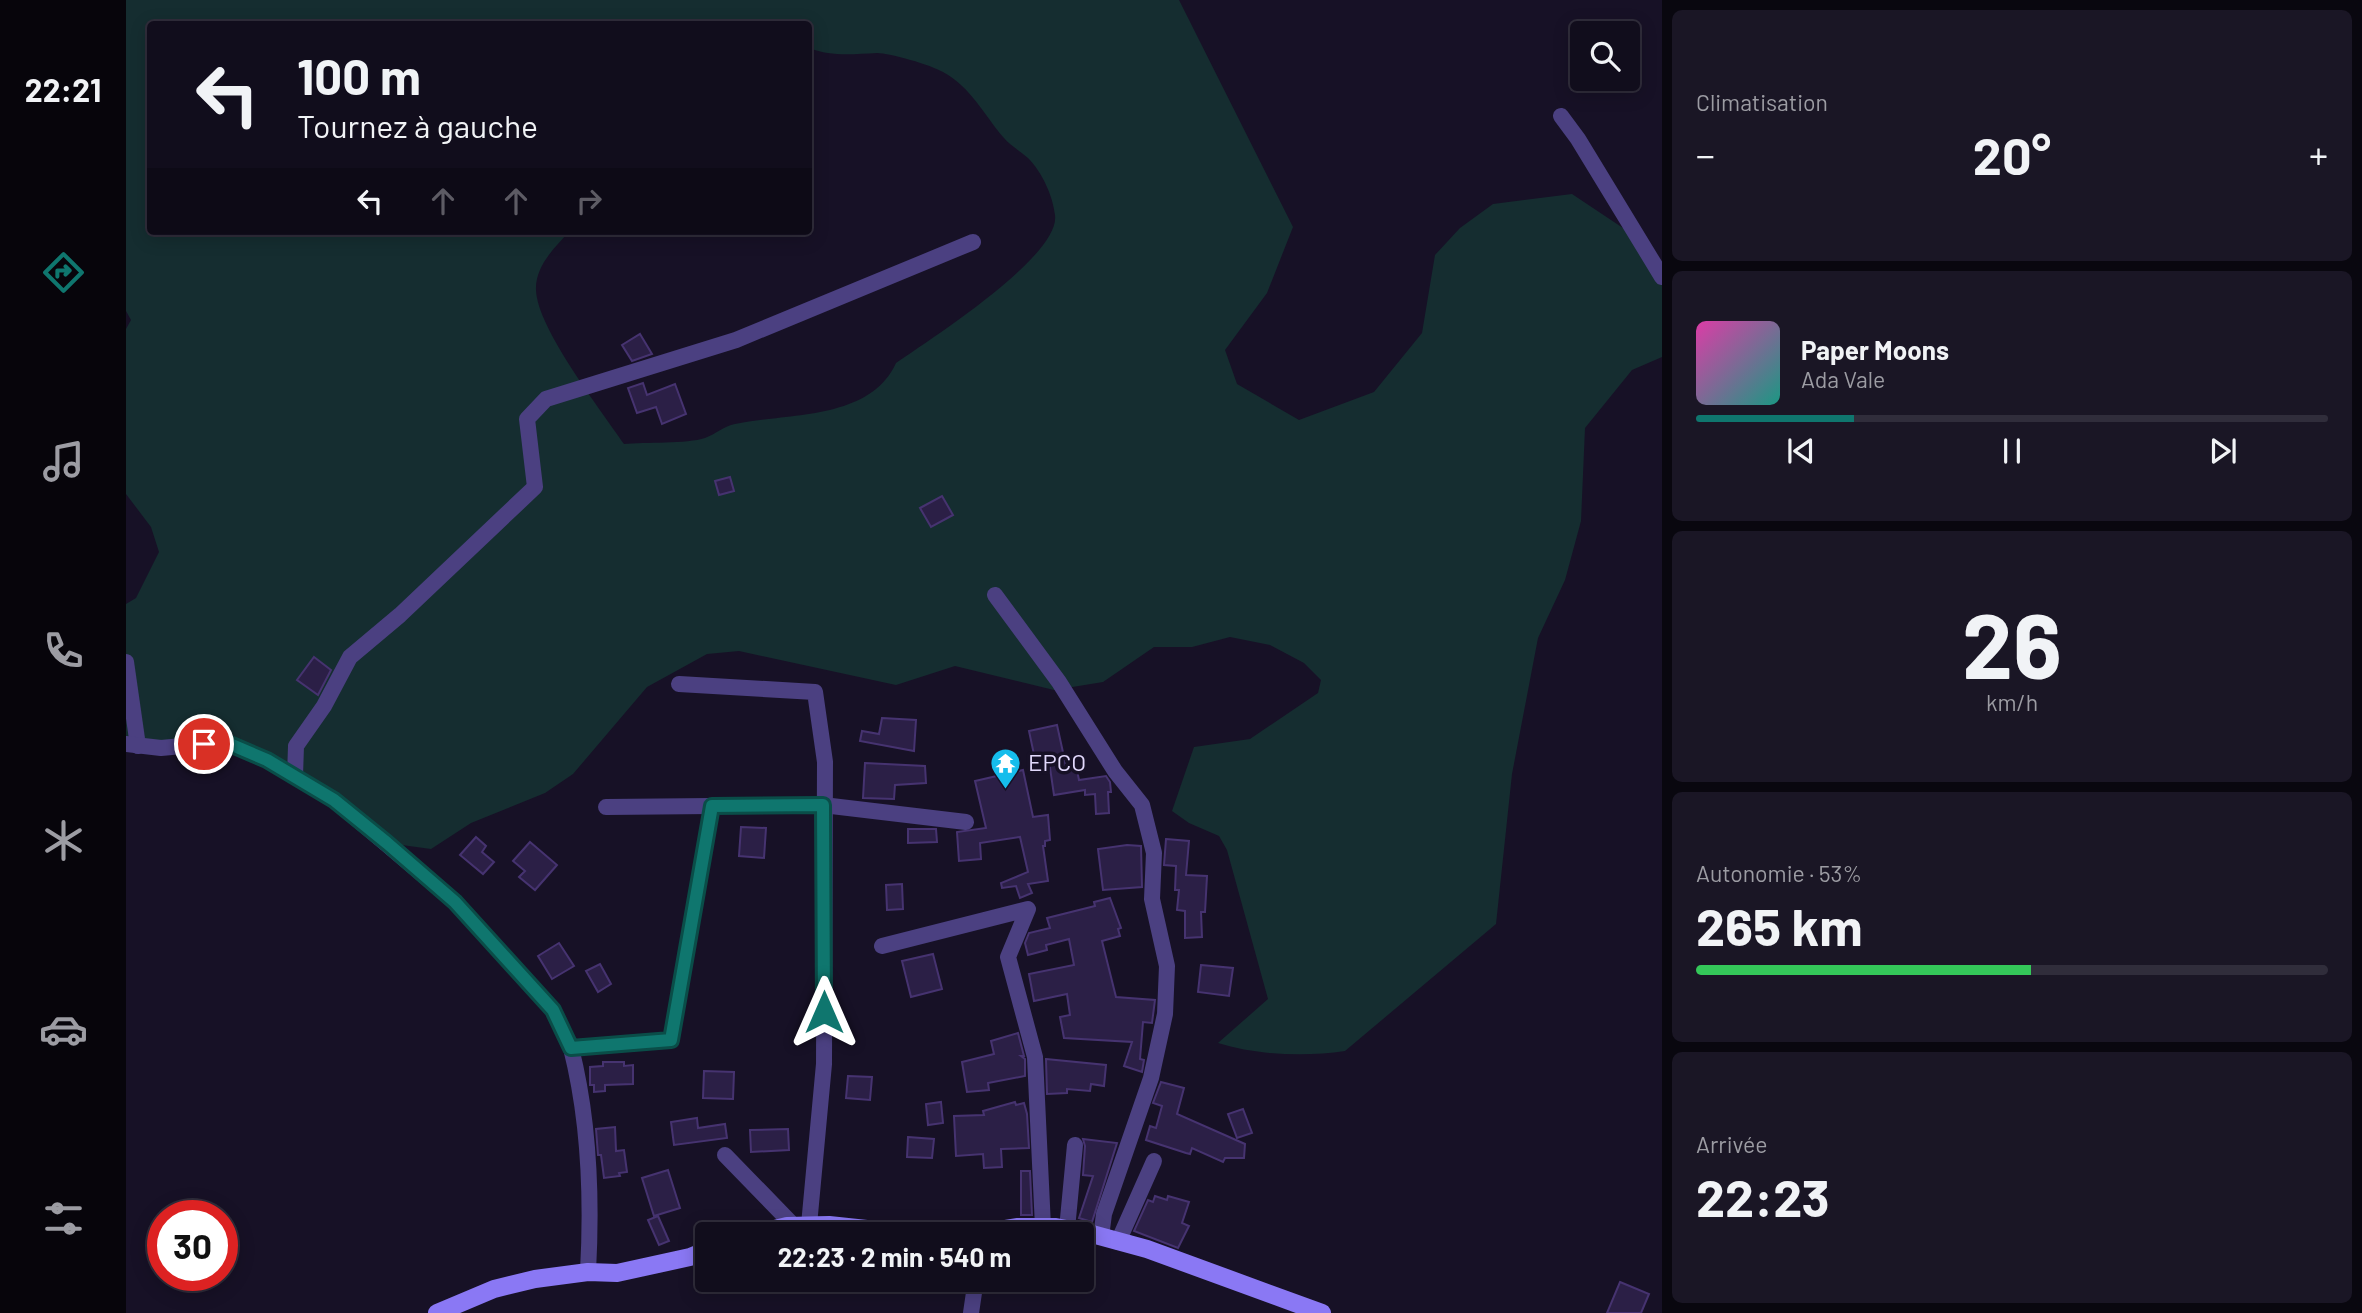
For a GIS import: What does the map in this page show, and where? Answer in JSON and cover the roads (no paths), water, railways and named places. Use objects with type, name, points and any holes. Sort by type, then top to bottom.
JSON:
[{"type":"street","points":[[1561,116],[1578,139],[1662,277]]},
{"type":"street","points":[[295,776],[296,746],[324,706],[350,657],[400,615],[535,487],[527,419],[546,399],[736,340],[973,242]]},
{"type":"street","points":[[995,595],[1059,682],[1115,771],[1142,805],[1154,853],[1152,899],[1167,966],[1165,1014],[1151,1078],[1104,1214],[1109,1240]]},
{"type":"street","points":[[126,662],[132,745],[161,748],[225,742],[267,760],[334,800],[455,902],[553,1010],[571,1048],[579,1080],[591,1223],[588,1272]]},
{"type":"street","points":[[679,684],[815,692],[825,762],[824,1064],[801,1222]]},
{"type":"street","points":[[606,807],[823,805],[966,821]]},
{"type":"street","points":[[571,1048],[671,1040],[712,806]]},
{"type":"street","points":[[882,946],[1028,908],[1008,957],[1035,1057],[1043,1222]]},
{"type":"street","points":[[1068,1222],[1075,1145]]},
{"type":"street","points":[[725,1155],[798,1222]]},
{"type":"street","points":[[1109,1240],[1154,1161]]},
{"type":"street","points":[[1094,1236],[1146,1250],[1322,1313]]},
{"type":"street","points":[[436,1313],[494,1289],[535,1279],[588,1272],[617,1273],[695,1255]]},
{"type":"street","points":[[971,1313],[973,1292]]},
{"type":"place","name":"EPCO","points":[[1005,790]]}]
